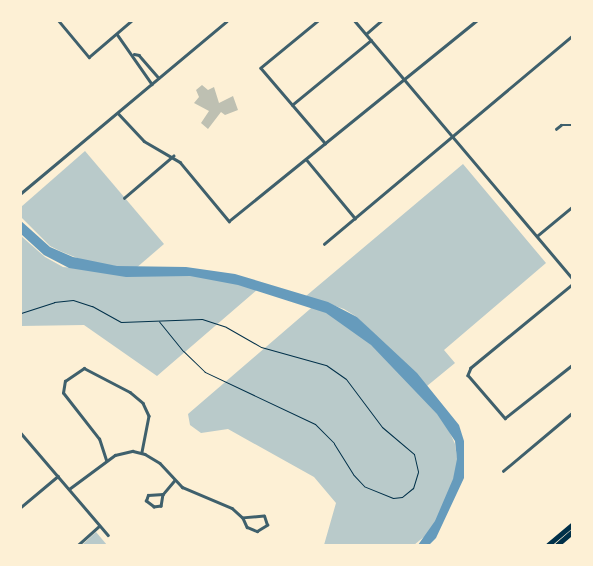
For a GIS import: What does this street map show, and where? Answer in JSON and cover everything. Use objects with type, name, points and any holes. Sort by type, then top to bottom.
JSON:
[{"type":"highway","points":[[548,545],[572,525]]},
{"type":"highway","points":[[557,545],[572,532]]},
{"type":"street","points":[[59,21],[89,56],[132,21]]},
{"type":"street","points":[[21,192],[227,21]]},
{"type":"street","points":[[318,21],[261,68],[325,143]]},
{"type":"street","points":[[355,21],[572,278]]},
{"type":"street","points":[[366,34],[381,21]]},
{"type":"street","points":[[118,112],[144,141],[173,156],[229,221],[403,78],[476,21]]},
{"type":"street","points":[[117,34],[134,54],[137,65],[152,84]]},
{"type":"street","points":[[324,244],[572,36]]},
{"type":"street","points":[[292,105],[371,40]]},
{"type":"street","points":[[134,54],[139,55],[159,78]]},
{"type":"street","points":[[556,129],[561,125],[572,125]]},
{"type":"street","points":[[124,198],[173,156]]},
{"type":"street","points":[[306,159],[355,218]]},
{"type":"street","points":[[536,236],[572,207]]},
{"type":"street","points":[[572,285],[468,372],[505,418],[572,365]]},
{"type":"street","points":[[106,460],[102,444],[65,397],[63,385],[73,373],[88,368],[135,395],[149,416],[142,453]]},
{"type":"street","points":[[503,471],[572,413]]},
{"type":"street","points":[[21,433],[108,535]]},
{"type":"street","points":[[69,489],[106,460],[124,452],[142,453],[160,463],[174,481],[190,492],[226,505],[243,518],[264,516],[267,525],[261,530],[252,529],[244,524],[243,518]]},
{"type":"street","points":[[21,507],[58,476]]},
{"type":"street","points":[[163,494],[148,495],[146,501],[154,507],[161,506],[163,494],[174,481]]},
{"type":"street","points":[[78,545],[100,526]]},
{"type":"path","points":[[21,313],[54,302],[73,300],[92,306],[121,322],[186,318],[214,322],[261,347],[311,358],[333,369],[357,391],[382,427],[414,454],[418,472],[413,488],[402,497],[393,498],[364,486],[353,474],[334,443],[315,424],[205,372],[183,351],[159,321]]},
{"type":"shaded area","points":[[85,151],[164,244],[135,269],[87,262],[60,251],[50,246],[21,217],[21,207]]},
{"type":"shaded area","points":[[463,164],[546,263],[444,350],[455,363],[427,386],[357,317],[344,309],[306,296]]},
{"type":"shaded area","points":[[21,236],[45,257],[63,267],[123,273],[166,273],[233,280],[258,289],[157,376],[84,325],[21,326]]},
{"type":"shaded area","points":[[317,303],[334,308],[442,415],[455,444],[458,464],[447,500],[430,532],[414,545],[324,545],[336,503],[314,477],[228,429],[201,433],[190,425],[188,414]]},
{"type":"shaded area","points":[[96,532],[107,545],[82,545]]},
{"type":"water","points":[[21,221],[50,247],[73,257],[117,266],[186,267],[235,274],[328,302],[357,317],[417,373],[459,425],[464,441],[464,478],[436,538],[429,545],[418,545],[435,521],[453,479],[457,459],[455,441],[437,414],[371,345],[326,313],[238,285],[190,276],[126,277],[69,268],[44,255],[21,234]]},
{"type":"building","points":[[202,85],[208,90],[214,87],[219,103],[233,96],[238,110],[225,115],[221,112],[208,129],[201,123],[209,111],[194,103],[199,97],[196,90]]}]
